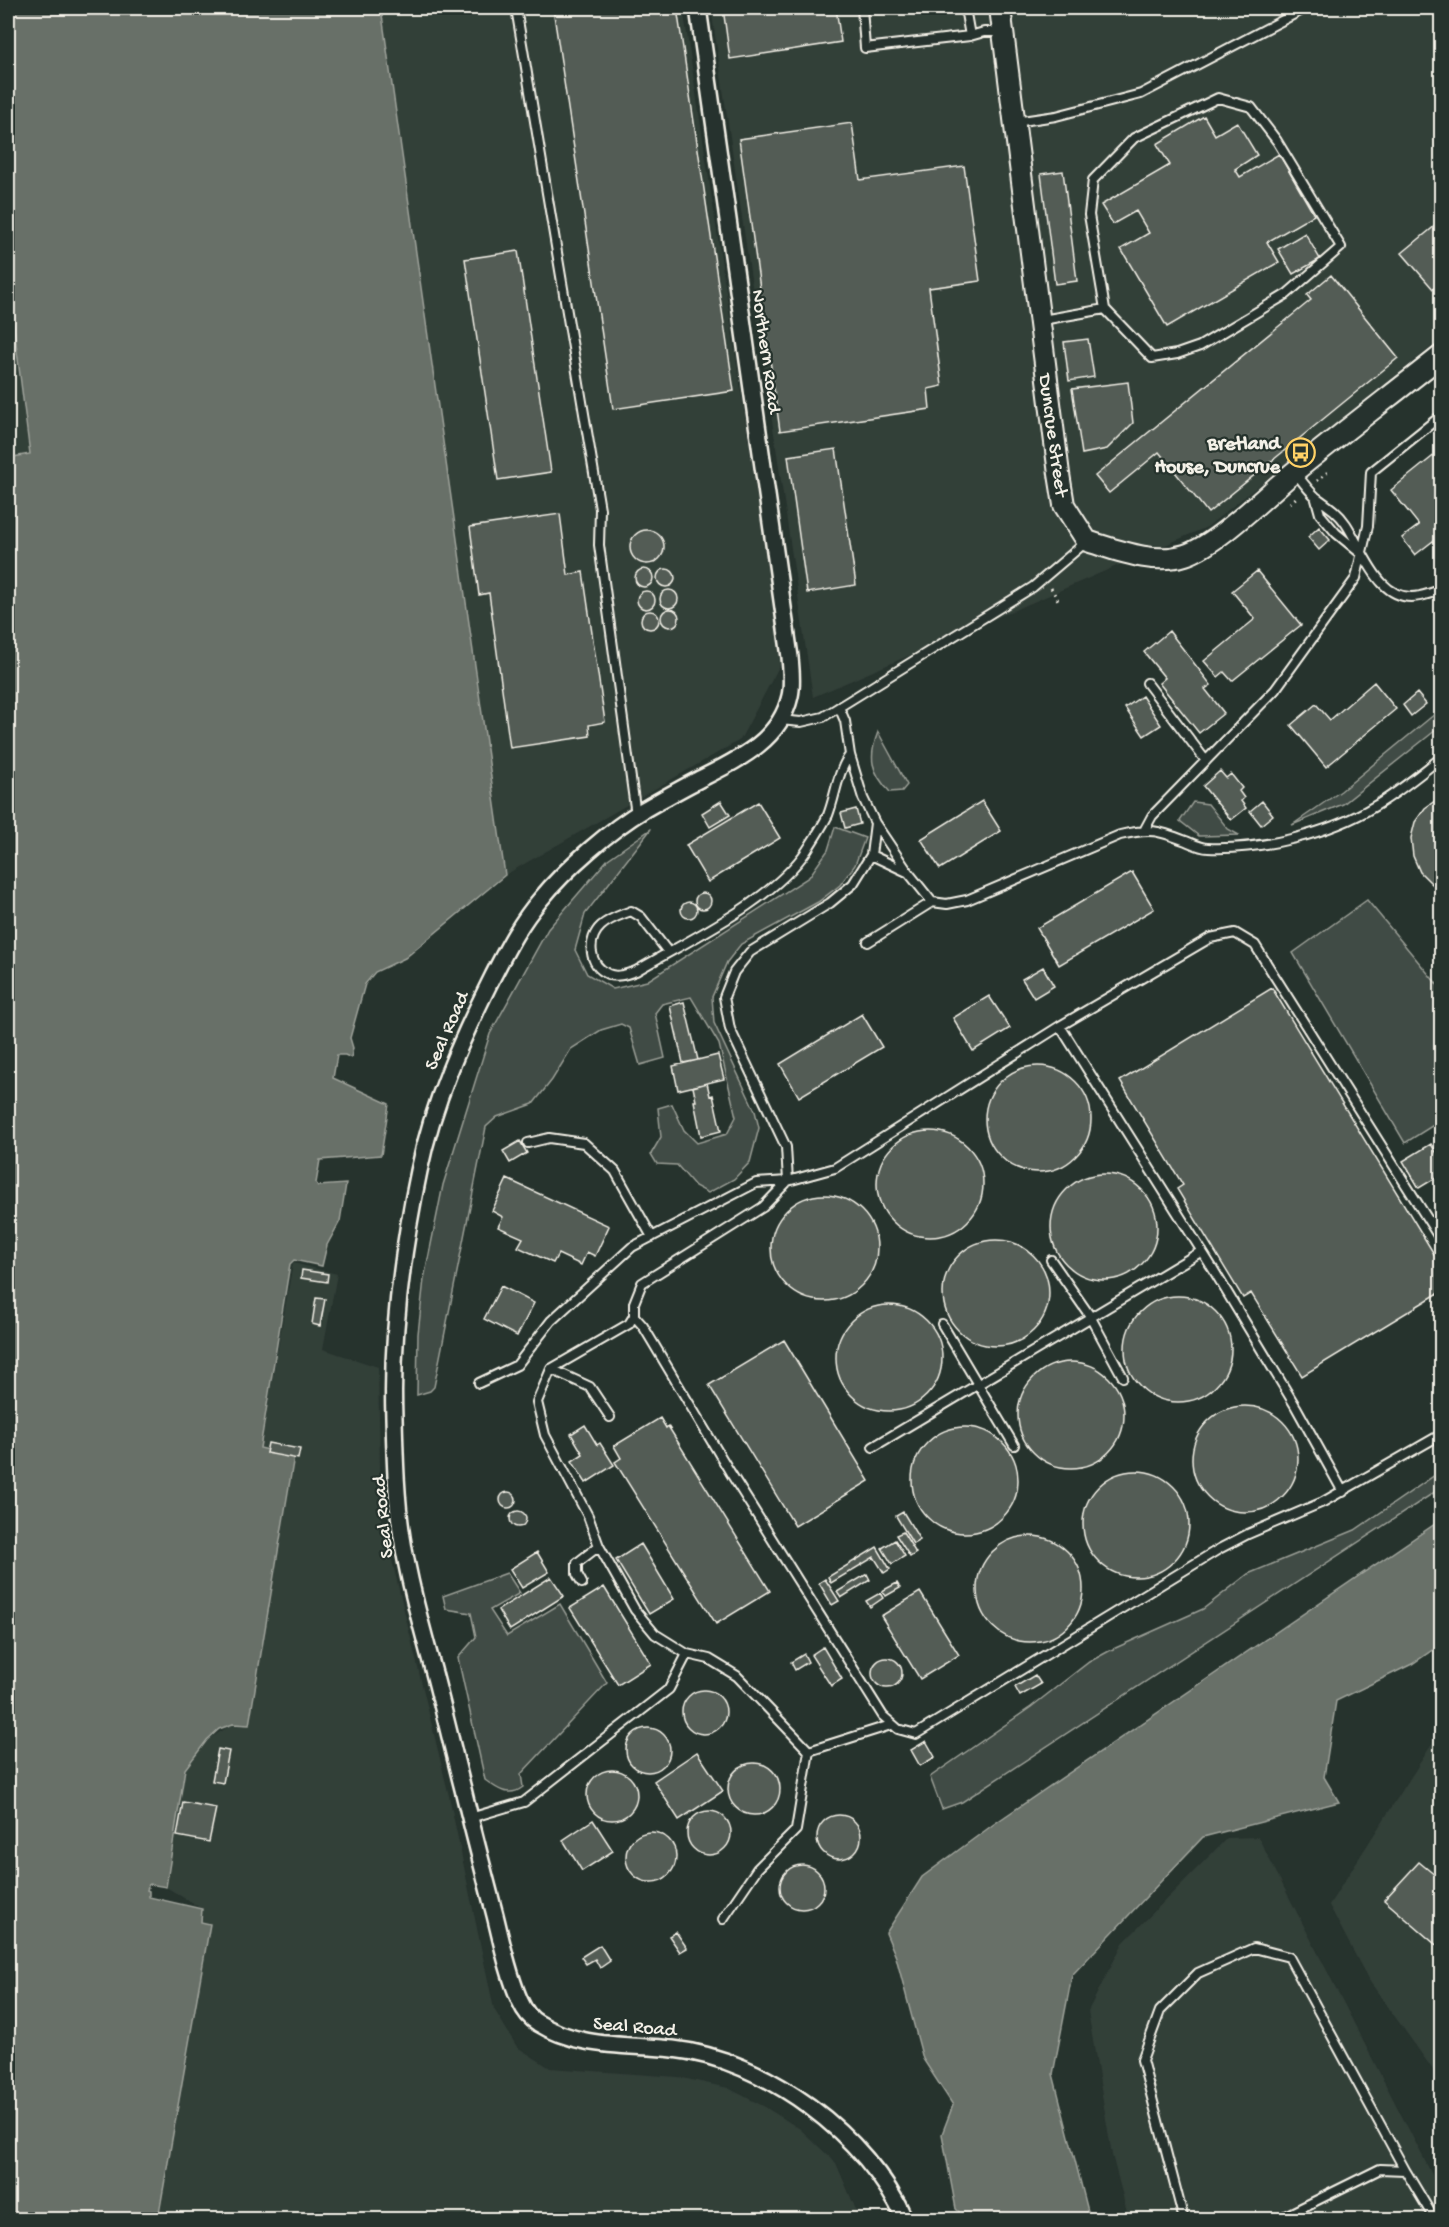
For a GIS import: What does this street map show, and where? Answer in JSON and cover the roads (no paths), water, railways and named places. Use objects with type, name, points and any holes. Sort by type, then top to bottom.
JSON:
[{"type":"street","name":"Northern Road","points":[[698,8],[790,657],[792,681],[789,701]]},
{"type":"street","name":"Duncrue Street","points":[[1000,8],[1064,505],[1087,541]]},
{"type":"street","points":[[1087,541],[1141,556],[1161,558],[1185,555],[1211,542],[1294,472],[1442,355]]},
{"type":"street","name":"Seal Road","points":[[789,701],[779,720],[760,745],[736,762],[636,815],[564,875],[540,899],[517,930],[465,1031],[436,1104],[420,1165],[405,1247],[396,1324],[394,1415],[402,1536],[416,1606],[503,1947],[518,1997],[527,2015],[540,2025],[578,2040],[610,2046],[668,2048],[701,2052],[735,2065],[775,2085],[806,2103],[845,2136],[874,2170],[898,2205],[905,2220]]},
{"type":"lane","points":[[516,8],[600,509],[599,545],[636,815]]},
{"type":"lane","points":[[862,8],[865,48],[970,36],[984,32],[1003,32]]},
{"type":"lane","points":[[965,8],[970,36]]},
{"type":"lane","points":[[1015,122],[1056,116],[1141,94],[1306,8]]},
{"type":"lane","points":[[1218,98],[1251,106],[1277,141],[1341,247],[1287,294],[1200,346],[1178,354],[1152,358],[1105,309],[1089,215],[1093,180],[1134,138],[1218,98]]},
{"type":"lane","points":[[1040,320],[1105,309]]},
{"type":"lane","points":[[1145,829],[1152,816],[1275,690],[1356,578],[1368,526],[1371,472],[1442,415]]},
{"type":"lane","points":[[1294,472],[1315,496],[1331,506],[1346,524],[1362,555],[1380,581],[1394,592],[1412,598],[1436,592],[1442,588]]},
{"type":"lane","points":[[1315,496],[1320,514],[1336,533],[1362,555]]},
{"type":"lane","points":[[779,720],[801,722],[823,717],[1033,587],[1087,541]]},
{"type":"lane","points":[[1147,683],[1206,760]]},
{"type":"lane","points":[[839,707],[845,721],[850,755],[863,798],[875,823],[908,872],[932,902]]},
{"type":"lane","points":[[668,952],[641,917],[631,911],[601,926],[592,938],[591,952],[597,963],[607,974],[620,976],[636,971],[754,901],[782,880],[807,851],[828,814],[844,764],[850,755]]},
{"type":"lane","points":[[868,942],[932,902],[947,904],[967,900],[1120,835],[1145,829],[1160,831],[1205,848],[1251,847],[1302,836],[1341,824],[1375,806],[1442,757]]},
{"type":"lane","points":[[809,1751],[737,1676],[709,1659],[687,1654],[655,1634],[635,1610],[599,1546],[588,1516],[545,1435],[537,1402],[551,1369],[629,1324],[634,1316],[634,1303],[642,1283],[763,1208],[789,1181],[786,1147],[730,1029],[724,997],[734,972],[750,952],[830,903],[853,884],[871,855],[875,823]]},
{"type":"lane","points":[[871,855],[908,872]]},
{"type":"lane","points":[[478,1383],[518,1365],[551,1321],[632,1247],[756,1184],[789,1181],[835,1168],[1060,1026],[1210,938],[1235,933],[1255,945],[1442,1242]]},
{"type":"lane","points":[[1060,1026],[1202,1251],[1296,1407],[1343,1492]]},
{"type":"lane","points":[[528,1143],[549,1138],[584,1143],[615,1172],[652,1238]]},
{"type":"lane","points":[[873,1447],[1202,1251]]},
{"type":"lane","points":[[1051,1260],[1090,1316],[1123,1377]]},
{"type":"lane","points":[[634,1316],[644,1326],[730,1472],[883,1716],[891,1725],[908,1733],[916,1734],[1219,1549],[1343,1492],[1442,1434]]},
{"type":"lane","points":[[942,1324],[1014,1445]]},
{"type":"lane","points":[[551,1369],[590,1387],[610,1417]]},
{"type":"lane","points":[[582,1583],[577,1574],[577,1563],[599,1546]]},
{"type":"lane","points":[[470,1818],[524,1802],[669,1689],[687,1654]]},
{"type":"lane","points":[[809,1751],[891,1725]]},
{"type":"lane","points":[[723,1919],[757,1869],[796,1830],[809,1751]]},
{"type":"lane","points":[[1184,2220],[1143,2060],[1160,2011],[1198,1973],[1254,1948],[1289,1957],[1405,2170],[1435,2220]]},
{"type":"lane","points":[[1277,2220],[1380,2169],[1405,2170]]},
{"type":"place","name":"Bretland House, Duncrue","points":[[1301,453]]}]
